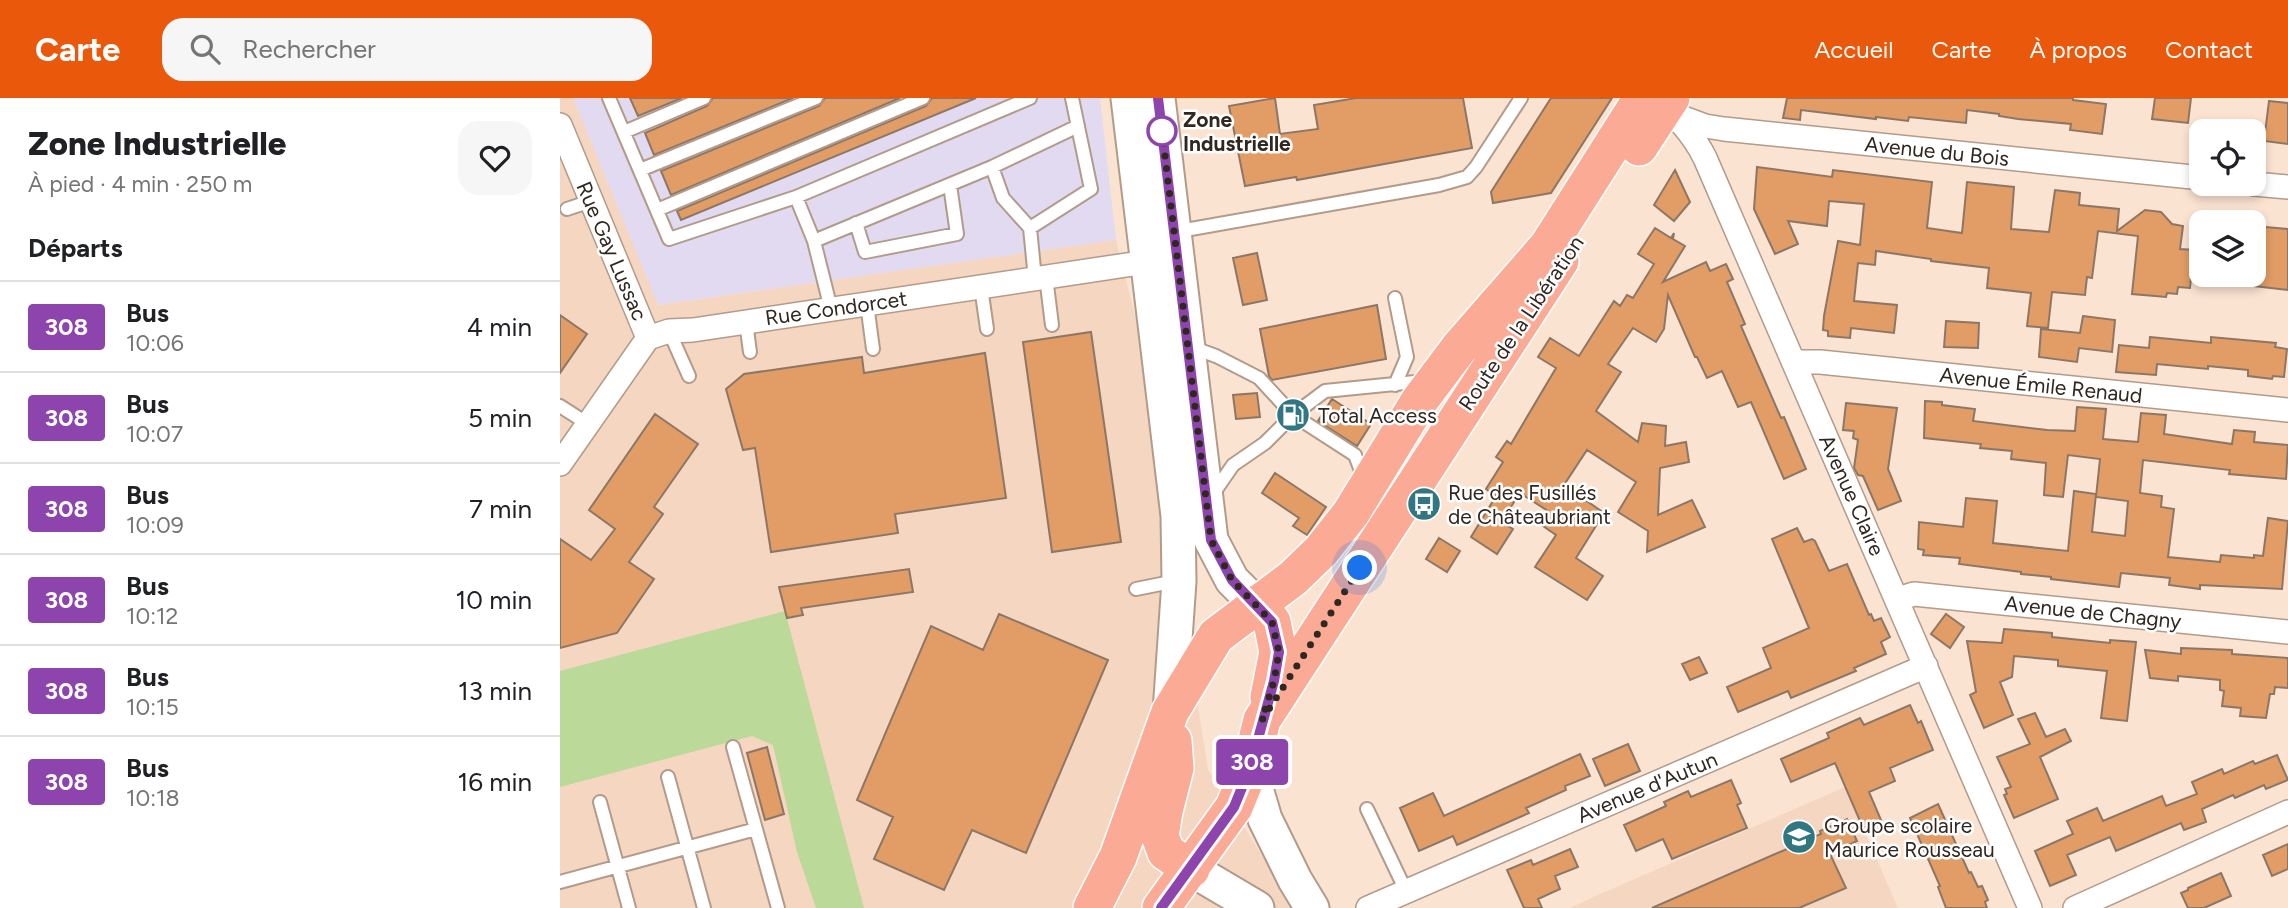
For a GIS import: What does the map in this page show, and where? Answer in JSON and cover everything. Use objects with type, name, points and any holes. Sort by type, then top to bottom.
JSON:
[{"type":"main road","points":[[1128,98],[1188,346],[1211,540],[1232,580],[1272,622],[1279,652],[1274,681],[1262,720]]},
{"type":"main road","points":[[1158,98],[1180,581],[1170,712],[1175,768],[1160,836],[1166,852],[1256,908]]},
{"type":"main road","name":"Route de la Libération","points":[[1092,908],[1118,857],[1170,712],[1216,636],[1293,578],[1321,551],[1351,513],[1420,400],[1487,314],[1548,246],[1661,103]]},
{"type":"main road","name":"Route de la Libération","points":[[1161,908],[1234,807],[1250,768],[1262,720],[1563,255],[1600,206],[1661,103]]},
{"type":"main road","points":[[1250,768],[1268,827],[1312,908]]},
{"type":"street","name":"Avenue du Bois","points":[[1661,103],[1704,126],[2189,177]]},
{"type":"street","name":"Avenue Claire","points":[[1661,103],[1696,140],[1705,158],[2030,908]]},
{"type":"street","name":"Rue Gay Lussac","points":[[560,125],[591,201],[658,334]]},
{"type":"street","points":[[2266,185],[2288,187]]},
{"type":"street","name":"Rue Condorcet","points":[[658,334],[1040,278],[1166,250]]},
{"type":"street","points":[[560,464],[587,424],[658,334]]},
{"type":"street","name":"Avenue Émile Renaud","points":[[1794,362],[1820,362],[2288,410]]},
{"type":"street","name":"Avenue de Chagny","points":[[1898,599],[1914,594],[2288,632]]},
{"type":"street","name":"Avenue d'Autun","points":[[1368,908],[1926,666]]},
{"type":"street","points":[[2075,908],[2288,812]]},
{"type":"lane","points":[[609,98],[669,239],[796,197],[1030,98]]},
{"type":"lane","points":[[624,132],[704,98]]},
{"type":"lane","points":[[640,170],[816,98]]},
{"type":"lane","points":[[657,210],[923,98]]},
{"type":"lane","points":[[1030,228],[1091,189],[1072,98]]},
{"type":"lane","points":[[1166,250],[1467,177],[1521,98]]},
{"type":"lane","points":[[814,241],[992,167],[1078,126]]},
{"type":"lane","points":[[992,167],[1003,198],[1030,228],[1052,325]]},
{"type":"lane","points":[[856,223],[864,252],[957,233],[950,185]]},
{"type":"lane","points":[[796,197],[814,241],[831,309]]},
{"type":"lane","points":[[567,209],[591,201]]},
{"type":"lane","points":[[981,287],[987,329]]},
{"type":"lane","points":[[1395,298],[1407,357],[1395,385]]},
{"type":"lane","points":[[867,304],[873,349]]},
{"type":"lane","points":[[746,322],[750,352]]},
{"type":"lane","points":[[658,334],[689,376]]},
{"type":"lane","points":[[1188,346],[1216,356],[1259,378],[1293,415],[1355,456],[1367,487]]},
{"type":"lane","points":[[1207,503],[1233,465],[1265,443],[1293,415],[1325,391],[1436,379]]},
{"type":"lane","points":[[560,406],[587,424]]},
{"type":"lane","points":[[1136,589],[1180,581]]},
{"type":"lane","points":[[733,747],[778,908]]},
{"type":"lane","points":[[1250,768],[1284,827]]},
{"type":"lane","points":[[668,777],[704,908]]},
{"type":"lane","points":[[600,802],[629,908]]},
{"type":"lane","points":[[1367,809],[1406,891]]},
{"type":"lane","points":[[560,882],[756,829]]},
{"type":"shaded area","points":[[560,98],[573,98],[658,305],[1116,240],[1139,332],[1208,770],[1295,908],[560,908]]},
{"type":"shaded area","points":[[573,98],[1100,98],[1116,240],[657,305]]},
{"type":"shaded area","name":"Groupe scolaire Maurice Rousseau","points":[[1845,787],[1898,908],[1570,908],[1598,895]]},
{"type":"green space","points":[[785,611],[864,908],[816,908],[797,852],[773,745],[752,736],[560,787],[560,671]]},
{"type":"building","points":[[630,98],[682,98],[638,116]]},
{"type":"building","points":[[713,98],[793,98],[654,155],[645,133],[707,106]]},
{"type":"building","points":[[825,98],[900,98],[671,195],[661,171],[819,106]]},
{"type":"building","points":[[932,98],[976,98],[681,220],[677,211],[926,106]]},
{"type":"building","points":[[1275,98],[1280,134],[1318,129],[1314,105],[1356,98],[1463,98],[1472,148],[1297,180],[1296,177],[1245,186],[1229,106]]},
{"type":"building","points":[[1551,98],[1612,98],[1551,193],[1493,203],[1491,192]]},
{"type":"building","points":[[1787,98],[2073,98],[2106,104],[2102,134],[2070,130],[2071,124],[2018,119],[1967,110],[1966,123],[1909,117],[1908,121],[1876,119],[1801,110],[1800,120],[1783,118]]},
{"type":"building","points":[[2155,98],[2191,98],[2188,123],[2152,119]]},
{"type":"building","points":[[2269,101],[2288,103],[2288,144],[2266,141]]},
{"type":"building","points":[[1757,167],[1832,177],[1833,170],[1932,182],[1927,228],[1962,233],[1967,182],[2014,187],[2011,229],[2049,232],[2055,190],[2080,193],[2079,205],[2119,209],[2117,231],[2145,210],[2161,212],[2172,224],[2183,226],[2180,249],[2189,250],[2190,288],[2178,287],[2177,294],[2167,293],[2166,297],[2132,294],[2138,236],[2098,231],[2092,278],[2087,277],[2085,295],[2052,292],[2048,328],[2027,326],[2031,293],[1987,288],[1989,268],[1876,251],[1875,265],[1858,263],[1854,301],[1897,305],[1894,333],[1851,328],[1850,338],[1828,336],[1828,331],[1823,330],[1824,316],[1838,241],[1860,245],[1864,204],[1829,201],[1827,226],[1788,221],[1798,244],[1775,254],[1754,209]]},
{"type":"building","points":[[1675,170],[1690,202],[1674,221],[1654,205]]},
{"type":"building","points":[[2266,227],[2288,229],[2288,290],[2262,287],[2266,287]]},
{"type":"building","points":[[1655,228],[1671,238],[1674,233],[1673,239],[1685,246],[1663,282],[1706,262],[1710,271],[1726,264],[1733,279],[1727,282],[1745,324],[1741,326],[1806,469],[1784,479],[1751,402],[1738,407],[1722,371],[1707,378],[1668,295],[1664,329],[1656,342],[1633,328],[1608,364],[1621,372],[1596,411],[1638,442],[1642,423],[1666,426],[1665,446],[1686,442],[1689,462],[1660,468],[1658,515],[1692,500],[1705,527],[1647,552],[1648,531],[1618,512],[1636,482],[1587,450],[1564,485],[1604,513],[1576,558],[1603,576],[1587,600],[1535,567],[1556,535],[1540,524],[1548,511],[1520,493],[1501,522],[1513,529],[1497,554],[1471,537],[1496,496],[1486,489],[1503,462],[1496,457],[1507,441],[1511,444],[1556,368],[1538,357],[1550,338],[1579,356],[1614,301],[1620,306],[1627,295],[1633,298],[1654,264],[1638,254]]},
{"type":"building","points":[[1257,253],[1267,300],[1243,305],[1233,258]]},
{"type":"building","points":[[1377,305],[1386,359],[1272,380],[1269,376],[1260,329]]},
{"type":"building","points":[[560,315],[587,334],[560,373]]},
{"type":"building","points":[[2083,316],[2115,320],[2112,352],[2079,348],[2077,362],[2039,357],[2041,329],[2080,333]]},
{"type":"building","points":[[1946,321],[1979,323],[1978,348],[1944,347]]},
{"type":"building","points":[[1091,332],[1121,542],[1052,552],[1023,342]]},
{"type":"building","points":[[2150,337],[2211,343],[2211,337],[2276,343],[2275,347],[2287,349],[2284,377],[2273,376],[2272,379],[2248,376],[2248,370],[2157,364],[2156,375],[2116,372],[2119,345],[2149,348]]},
{"type":"building","points":[[985,353],[1006,498],[895,514],[898,533],[771,552],[755,448],[743,450],[726,389],[744,374],[862,357],[864,373]]},
{"type":"building","points":[[1257,393],[1260,417],[1236,419],[1233,395]]},
{"type":"building","points":[[1332,399],[1371,424],[1357,446],[1318,421]]},
{"type":"building","points":[[1925,401],[1975,409],[1973,421],[2047,430],[2075,431],[2077,407],[2106,409],[2103,439],[2138,442],[2141,413],[2166,415],[2164,434],[2232,444],[2234,430],[2255,432],[2254,442],[2288,445],[2286,479],[2229,474],[2230,470],[2143,460],[2140,493],[2162,496],[2161,507],[2174,509],[2168,557],[2220,562],[2221,555],[2254,558],[2254,555],[2263,556],[2268,518],[2288,521],[2282,589],[2200,585],[2200,589],[2169,585],[2170,578],[2121,573],[2119,587],[1959,564],[1960,558],[1923,555],[1924,550],[1918,549],[1919,522],[1963,527],[1966,498],[1997,501],[1993,543],[2068,551],[2074,491],[2096,494],[2092,532],[2125,536],[2128,501],[2096,497],[2100,459],[2068,455],[2063,497],[2044,495],[2046,463],[2011,459],[2012,451],[1980,448],[1981,444],[1924,438]]},
{"type":"building","points":[[1846,403],[1897,408],[1888,469],[1901,501],[1878,510],[1863,476],[1858,475],[1854,468],[1858,440],[1853,438],[1854,431],[1843,430]]},
{"type":"building","points":[[655,414],[698,444],[654,507],[663,514],[629,562],[654,579],[617,633],[560,648],[560,539],[591,560],[615,529],[589,510]]},
{"type":"building","points":[[1275,473],[1326,507],[1307,535],[1293,526],[1299,518],[1262,493]]},
{"type":"building","points":[[1797,528],[1804,542],[1812,539],[1815,541],[1829,571],[1847,564],[1869,615],[1871,614],[1874,621],[1881,618],[1890,637],[1881,642],[1886,654],[1854,668],[1856,671],[1791,698],[1788,691],[1738,712],[1727,687],[1771,668],[1763,648],[1809,628],[1772,539]]},
{"type":"building","points":[[1439,538],[1460,551],[1447,572],[1426,559]]},
{"type":"building","points":[[909,569],[913,592],[801,608],[803,615],[787,618],[779,587]]},
{"type":"building","points":[[999,614],[1108,660],[1026,853],[972,830],[944,890],[874,859],[893,817],[857,800],[931,626],[983,650]]},
{"type":"building","points":[[1946,614],[1964,627],[1950,648],[1931,634]]},
{"type":"building","points":[[2004,629],[2052,633],[2052,637],[2110,643],[2110,640],[2136,642],[2127,721],[2101,718],[2107,671],[2058,666],[2058,660],[2014,656],[2012,677],[2000,682],[2013,715],[1984,728],[1970,695],[1976,692],[1967,641],[2002,643]]},
{"type":"building","points":[[2181,648],[2232,650],[2232,654],[2288,658],[2288,688],[2275,687],[2274,694],[2270,694],[2266,718],[2240,716],[2241,708],[2222,706],[2224,691],[2220,690],[2220,680],[2178,676],[2178,681],[2150,678],[2145,650],[2181,654]]},
{"type":"building","points":[[1699,657],[1707,673],[1690,680],[1682,664]]},
{"type":"building","points":[[1910,705],[1918,723],[1921,721],[1933,750],[1890,768],[1895,781],[1869,792],[1881,820],[1863,828],[1835,763],[1791,782],[1781,759],[1829,738],[1827,733],[1860,718],[1864,725]]},
{"type":"building","points":[[2035,713],[2046,737],[2065,729],[2071,741],[2040,757],[2058,799],[2014,818],[2004,795],[2007,794],[2005,789],[2011,787],[1997,757],[2030,744],[2018,719]]},
{"type":"building","points":[[1628,744],[1640,771],[1605,786],[1593,759]]},
{"type":"building","points":[[767,747],[784,814],[765,820],[747,753]]},
{"type":"building","points":[[1580,754],[1590,776],[1565,786],[1566,790],[1526,808],[1529,813],[1457,845],[1453,836],[1419,851],[1400,808],[1433,793],[1444,816]]},
{"type":"building","points":[[2277,755],[2288,780],[2266,789],[2264,785],[2235,798],[2233,795],[2202,809],[2206,822],[2184,830],[2181,823],[2116,851],[2110,837],[2067,855],[2076,875],[2050,886],[2035,851],[2073,834],[2067,821],[2097,808],[2103,821],[2162,796],[2166,806],[2197,794],[2192,782],[2222,769],[2224,774],[2253,761],[2255,764]]},
{"type":"building","points":[[1731,780],[1741,803],[1737,805],[1747,828],[1672,859],[1663,839],[1636,851],[1624,825],[1666,806],[1664,802],[1688,791],[1691,797]]},
{"type":"building","points":[[1938,804],[1969,873],[1971,872],[1978,887],[1982,886],[1988,900],[1985,902],[1987,908],[1946,908],[1938,887],[1940,886],[1910,818]]},
{"type":"building","points":[[1847,819],[1857,841],[1830,854],[1846,888],[1799,908],[1652,908],[1821,834],[1820,831]]},
{"type":"building","points":[[2288,844],[2288,869],[2272,876],[2263,855]]},
{"type":"building","points":[[1570,849],[1578,867],[1555,876],[1560,889],[1538,899],[1542,908],[1524,908],[1507,870],[1531,860],[1533,865]]},
{"type":"building","points":[[2221,873],[2231,896],[2204,908],[2188,908],[2181,893]]},
{"type":"bus line","name":"308","points":[[1158,98],[1211,540],[1232,580],[1272,622],[1279,652],[1274,681],[1250,768],[1234,807],[1161,908]]},
{"type":"place","name":"Zone Industrielle","points":[[1162,131]]},
{"type":"place","name":"Total Access","points":[[1293,415]]},
{"type":"place","name":"Rue des Fusillés de Châteaubriant","points":[[1424,504]]},
{"type":"place","name":"Groupe scolaire Maurice Rousseau","points":[[1799,837]]},
{"type":"route","points":[[1162,131],[1211,540],[1232,580],[1272,622],[1279,652],[1274,681],[1262,720],[1360,568]]}]
